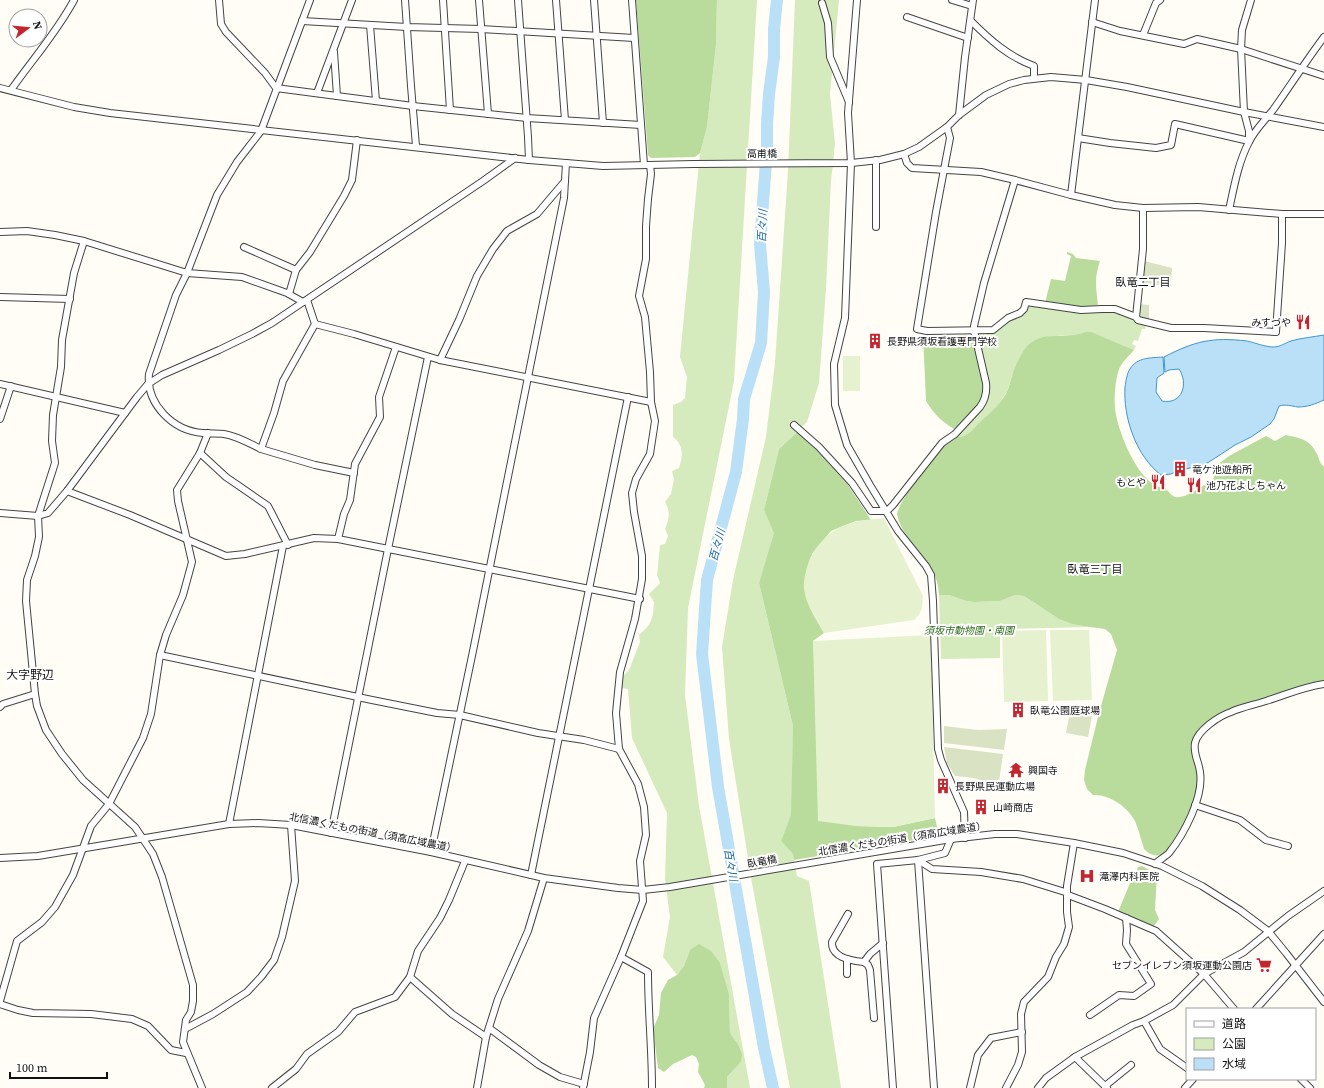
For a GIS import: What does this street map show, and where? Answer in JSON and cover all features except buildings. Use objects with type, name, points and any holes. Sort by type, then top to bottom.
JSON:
[{"type":"street","points":[[11,90],[28,65],[64,19],[74,0]]},
{"type":"street","points":[[219,0],[221,24],[226,32],[265,73],[276,88],[413,106],[527,118],[641,125]]},
{"type":"street","points":[[310,0],[261,131],[237,162],[217,195],[187,273],[176,296],[149,374],[148,384],[157,406],[163,414],[183,427],[202,433],[224,434],[236,437],[261,449],[314,465],[354,473]]},
{"type":"street","points":[[317,93],[352,0]]},
{"type":"street","points":[[405,0],[416,146]]},
{"type":"street","points":[[442,0],[450,110]]},
{"type":"street","points":[[479,0],[488,114]]},
{"type":"street","points":[[518,0],[529,160]]},
{"type":"street","points":[[556,0],[565,120]]},
{"type":"street","points":[[594,0],[603,123]]},
{"type":"street","points":[[489,1028],[539,1065],[560,1077],[583,1086],[590,1052],[594,1018],[621,957],[643,901],[640,861],[646,835],[644,807],[638,784],[619,749],[616,712],[620,672],[635,620],[640,599],[642,580],[642,556],[632,493],[636,479],[650,454],[655,421],[651,402],[645,317],[640,296],[646,259],[646,226],[652,174],[647,165],[641,125],[632,0]]},
{"type":"street","points":[[858,0],[849,104],[850,163],[845,318],[834,364],[835,405],[847,444],[870,485],[898,531],[926,566],[931,575],[934,601],[938,749],[941,760],[964,812],[965,838]]},
{"type":"street","points":[[952,0],[973,3],[959,115]]},
{"type":"street","points":[[1071,195],[1096,0]]},
{"type":"street","points":[[1143,35],[1156,3],[1160,0]]},
{"type":"street","points":[[1249,141],[1249,131],[1244,112],[1241,49],[1242,30],[1251,0]]},
{"type":"street","points":[[822,3],[828,23],[830,57],[849,104]]},
{"type":"street","points":[[907,17],[968,38]]},
{"type":"street","points":[[302,21],[408,27],[444,27],[634,38]]},
{"type":"street","points":[[971,21],[989,39],[1007,53],[1022,62],[1034,66],[1034,78]]},
{"type":"street","points":[[1092,22],[1120,31],[1184,44],[1197,39],[1241,49],[1324,76]]},
{"type":"street","points":[[370,25],[376,101]]},
{"type":"street","points":[[1229,210],[1238,171],[1249,141],[1324,37]]},
{"type":"street","points":[[334,48],[337,96]]},
{"type":"street","name":"高甫橋","points":[[0,87],[74,107],[110,113],[261,131],[416,146],[566,164],[603,166],[850,163],[876,160],[904,154],[919,147],[947,127],[959,115],[986,96],[1009,84],[1034,78],[1051,77],[1086,80],[1127,87],[1244,112],[1324,127]]},
{"type":"street","points":[[1078,138],[1156,148],[1171,145],[1175,124],[1249,141]]},
{"type":"street","points":[[947,127],[950,138],[923,285],[917,329],[927,331],[994,330],[1008,318],[1020,313],[1024,309],[1026,302],[1081,310],[1116,309],[1136,317],[1138,320],[1171,328],[1204,328],[1276,332],[1282,243],[1282,214]]},
{"type":"street","points":[[288,294],[296,270],[310,252],[352,180],[357,140]]},
{"type":"street","points":[[904,154],[907,163],[912,168],[981,172],[1115,206],[1143,208],[1198,207],[1282,214],[1324,214]]},
{"type":"street","points":[[0,513],[38,516],[48,513],[67,491],[148,384],[162,375],[252,334],[305,301],[515,158]]},
{"type":"street","points":[[876,160],[876,227]]},
{"type":"street","points":[[431,852],[529,378],[564,198],[566,164]]},
{"type":"street","points":[[887,511],[942,443],[955,434],[984,402],[986,383],[974,331],[984,283],[1015,180]]},
{"type":"street","points":[[440,360],[459,320],[477,276],[493,249],[508,231],[537,214],[565,181]]},
{"type":"street","points":[[1136,317],[1143,249],[1143,208]]},
{"type":"street","points":[[0,232],[27,231],[84,241],[187,273],[242,277],[305,301],[315,324]]},
{"type":"street","points":[[84,241],[74,273],[62,340],[61,367],[53,415],[52,441],[55,463],[38,516],[39,536],[35,556],[26,580],[26,601],[35,694],[37,706],[46,730],[62,754],[83,780],[135,827],[153,854],[162,877],[193,985],[193,1001],[183,1042],[186,1053],[202,1088]]},
{"type":"street","points":[[244,247],[296,270]]},
{"type":"street","points":[[0,297],[70,299]]},
{"type":"street","points":[[315,324],[440,360],[651,402]]},
{"type":"street","points":[[261,449],[274,413],[283,381],[315,324]]},
{"type":"street","points":[[338,539],[344,514],[350,500],[356,464],[380,417],[379,396],[396,347]]},
{"type":"street","points":[[331,833],[428,357]]},
{"type":"street","points":[[0,384],[125,413]]},
{"type":"street","points":[[0,419],[11,386]]},
{"type":"street","points":[[531,875],[628,397]]},
{"type":"street","points":[[794,425],[819,447],[852,483],[871,511],[887,511]]},
{"type":"street","points":[[0,1001],[17,941],[42,922],[55,907],[73,875],[91,826],[109,804],[143,738],[151,714],[160,655],[166,635],[183,595],[192,562],[188,539],[178,501],[177,490],[200,453],[208,433]]},
{"type":"street","points":[[200,453],[226,477],[268,506],[286,545],[258,675],[229,824]]},
{"type":"street","points":[[67,491],[130,514],[226,556],[245,554],[314,538],[338,539],[640,599]]},
{"type":"street","points":[[160,655],[437,713],[460,715],[538,733],[584,740],[619,749]]},
{"type":"street","points":[[1155,864],[1159,859],[1168,854],[1195,805],[1199,790],[1200,772],[1195,755],[1195,742],[1204,728],[1230,712],[1267,701],[1290,692],[1324,684]]},
{"type":"street","points":[[0,707],[3,704],[35,694]]},
{"type":"street","points":[[1195,805],[1240,820],[1266,840],[1288,846]]},
{"type":"street","name":"北信濃くだもの街道（須高広域農道）","points":[[0,858],[38,856],[229,824],[258,823],[291,825],[431,852],[544,878],[643,890],[670,887]]},
{"type":"street","points":[[185,1029],[213,1014],[247,992],[274,960],[282,937],[295,881],[291,825]]},
{"type":"street","name":"北信濃くだもの街道（須高広域農道）","points":[[810,863],[995,834],[1017,834],[1123,853],[1162,866],[1202,886],[1240,910],[1268,931],[1324,1002]]},
{"type":"street","points":[[892,1088],[877,864],[918,860],[945,853],[951,840]]},
{"type":"street","points":[[1006,1088],[1018,1065],[1022,1052],[1021,1014],[1024,1002],[1048,977],[1056,957],[1064,944],[1069,927],[1067,912],[1067,886],[1074,843]]},
{"type":"street","points":[[918,860],[932,869],[981,872],[1023,879],[1066,892],[1068,895],[1105,908],[1156,931],[1204,974],[1233,1008]]},
{"type":"street","points":[[918,860],[934,1088]]},
{"type":"street","points":[[272,1088],[296,1069],[306,1054],[338,1032],[355,1012],[395,997],[410,977],[418,951],[440,918],[465,861]]},
{"type":"street","name":"臥竜橋","points":[[670,887],[810,863]]},
{"type":"street","points":[[477,1088],[486,1037],[498,999],[528,931],[544,878]]},
{"type":"street","points":[[1038,1088],[1046,1078],[1076,1057],[1132,1025],[1144,1021],[1173,1005],[1204,974],[1244,952],[1268,931],[1324,891]]},
{"type":"street","points":[[848,914],[832,942],[832,946],[836,953],[846,959],[864,962],[868,965],[870,970],[874,1018]]},
{"type":"street","points":[[1090,1016],[1119,995],[1134,996],[1151,984],[1126,944],[1128,930],[1126,918]]},
{"type":"street","points":[[1257,1008],[1324,934]]},
{"type":"street","points":[[864,962],[870,954],[883,943]]},
{"type":"street","points":[[621,957],[648,972],[648,1008],[652,1088]]},
{"type":"street","points":[[846,959],[847,974]]},
{"type":"street","points":[[410,977],[452,1014],[486,1037]]},
{"type":"street","points":[[0,1004],[33,1013],[91,1014],[132,1019],[148,1026],[171,1050],[186,1053]]},
{"type":"street","points":[[1144,1021],[1160,1049],[1186,1067]]},
{"type":"street","points":[[970,1088],[978,1055],[991,1038],[1022,1032]]},
{"type":"street","points":[[1076,1057],[1106,1087],[1131,1065]]},
{"type":"street","points":[[1185,1088],[1192,1080]]},
{"type":"street","points":[[1302,1080],[1310,1088]]},
{"type":"green space","points":[[636,0],[717,0],[716,45],[707,127],[700,153],[695,157],[651,158],[648,155]]},
{"type":"green space","points":[[717,0],[757,0],[734,381],[688,608],[685,695],[699,806],[750,1088],[727,1088],[727,1077],[741,1062],[738,1044],[730,1033],[729,995],[690,950],[684,966],[677,975],[663,957],[670,917],[665,879],[667,813],[632,738],[628,689],[621,688],[621,678],[629,670],[640,642],[639,635],[647,628],[651,621],[654,602],[649,594],[660,583],[657,575],[660,545],[665,544],[668,536],[665,529],[669,512],[665,502],[671,494],[674,479],[672,471],[679,468],[681,459],[681,447],[677,440],[673,437],[673,405],[681,402],[685,398],[687,377],[680,357],[700,153],[707,127],[716,45]]},
{"type":"green space","points":[[795,0],[839,0],[830,94],[835,144],[831,181],[826,289],[819,383],[807,422],[779,449],[764,510],[775,533],[759,583],[793,726],[792,814],[781,841],[793,854],[797,876],[809,881],[841,1088],[790,1088],[752,883],[729,739],[722,647],[733,580],[766,437],[775,363],[788,171]]},
{"type":"green space","points":[[1067,252],[1073,254],[1076,258],[1100,261],[1096,278],[1098,305],[1078,308],[1045,303],[1051,279],[1065,281],[1071,256],[1067,254]]},
{"type":"green space","points":[[1144,261],[1172,268],[1171,286],[1142,283]]},
{"type":"green space","points":[[1027,304],[1116,311],[1134,318],[1135,322],[1146,325],[1145,329],[1142,329],[1138,341],[1134,340],[1132,344],[1136,346],[1134,350],[1100,336],[1085,332],[1075,336],[1053,336],[1035,340],[1028,345],[1024,351],[1012,375],[1007,392],[998,405],[967,435],[960,437],[956,435],[984,403],[978,332],[995,332]]},
{"type":"green space","points":[[1139,304],[1149,305],[1149,321],[1138,318]]},
{"type":"green space","points":[[1091,332],[1134,350],[1119,369],[1115,399],[1117,418],[1123,439],[1139,470],[1153,484],[1164,488],[1173,496],[1185,496],[1201,487],[1214,478],[1213,468],[1229,456],[1266,436],[1275,441],[1286,435],[1309,443],[1315,450],[1324,467],[1324,684],[1230,712],[1204,728],[1195,742],[1200,772],[1194,808],[1168,854],[1155,855],[1146,851],[1135,821],[1128,811],[1123,806],[1111,799],[1099,795],[1093,795],[1087,789],[1084,780],[1085,770],[1099,713],[1117,650],[1111,634],[1105,629],[1072,624],[1059,619],[1024,596],[1015,595],[1000,601],[974,602],[949,595],[939,595],[937,582],[933,571],[900,525],[897,514],[899,507],[910,489],[944,445],[951,441],[956,435],[960,437],[968,434],[994,409],[1003,398],[1008,390],[1017,364],[1024,350],[1029,344],[1043,337],[1071,335]]},
{"type":"green space","points":[[923,335],[972,335],[985,388],[980,403],[954,429],[938,417],[926,401]]},
{"type":"green space","points":[[843,356],[860,356],[860,391],[843,391]]},
{"type":"green space","points":[[797,432],[811,444],[848,485],[871,520],[856,521],[831,531],[812,554],[813,614],[824,633],[813,641],[856,826],[893,827],[935,818],[939,836],[794,860],[793,854],[781,841],[791,815],[793,726],[759,583],[774,533],[764,510],[779,449]]},
{"type":"green space","points":[[884,518],[923,596],[921,612],[914,620],[824,633],[812,612],[805,594],[805,576],[812,554],[822,541],[836,529],[858,521]]},
{"type":"green space","name":"須坂市動物園・南園","points":[[939,595],[949,595],[974,602],[1000,601],[1015,595],[1024,596],[1059,619],[1072,624],[1090,627],[1000,629],[1000,658],[941,659]]},
{"type":"green space","points":[[1046,630],[1048,701],[1004,702],[1002,631]]},
{"type":"green space","points":[[1050,630],[1089,630],[1092,700],[1053,701]]},
{"type":"green space","points":[[931,635],[935,818],[893,827],[856,826],[818,821],[813,641]]},
{"type":"green space","points":[[1070,712],[1092,716],[1088,737],[1066,733]]},
{"type":"green space","points":[[944,726],[978,730],[1007,729],[1004,750],[944,743]]},
{"type":"green space","points":[[944,747],[1003,754],[999,782],[996,784],[973,778],[955,776],[947,763]]},
{"type":"green space","points":[[1142,866],[1157,874],[1155,910],[1159,919],[1154,926],[1150,926],[1118,912],[1130,883],[1134,879],[1138,867]]},
{"type":"green space","points":[[699,944],[711,951],[720,963],[729,995],[730,1033],[738,1044],[742,1054],[741,1062],[727,1077],[727,1088],[704,1088],[705,1085],[698,1072],[699,1064],[696,1057],[692,1055],[673,1064],[664,1072],[658,1068],[653,1029],[659,1015],[661,993],[668,980],[677,975],[684,966],[690,950]]},
{"type":"water","points":[[1324,335],[1324,400],[1314,404],[1298,407],[1286,405],[1279,406],[1274,419],[1270,424],[1251,437],[1203,465],[1177,471],[1171,474],[1161,475],[1152,467],[1138,447],[1129,423],[1125,399],[1127,375],[1136,362],[1149,358],[1163,357],[1164,373],[1157,378],[1156,392],[1162,401],[1169,401],[1179,397],[1182,392],[1183,381],[1179,369],[1165,372],[1164,357],[1185,347],[1214,340],[1235,340],[1276,347],[1295,340]]},
{"type":"waterway","name":"百々川","points":[[773,1088],[764,1048],[718,787],[702,654],[707,580],[736,472],[744,399],[761,343],[764,292],[760,244],[767,148],[769,94],[774,57],[774,29],[777,0]]},
{"type":"place","name":"みすづや","points":[[1303,322]]},
{"type":"place","name":"長野県須坂看護専門学校","points":[[875,341]]},
{"type":"place","name":"竜ケ池遊船所","points":[[1180,469]]},
{"type":"place","name":"もとや","points":[[1158,482]]},
{"type":"place","name":"池乃花よしちゃん","points":[[1194,485]]},
{"type":"place","name":"臥竜公園庭球場","points":[[1018,710]]},
{"type":"place","name":"興国寺","points":[[1016,770]]},
{"type":"place","name":"長野県民運動広場","points":[[943,786]]},
{"type":"place","name":"山崎商店","points":[[981,807]]},
{"type":"place","name":"滝澤内科医院","points":[[1087,876]]},
{"type":"place","name":"セブンイレブン須坂運動公園店","points":[[1264,965]]},
{"type":"district","name":"臥竜二丁目","points":[[1143,282]]},
{"type":"district","name":"臥竜三丁目","points":[[1095,569]]},
{"type":"district","name":"大字野辺","points":[[30,675]]}]
